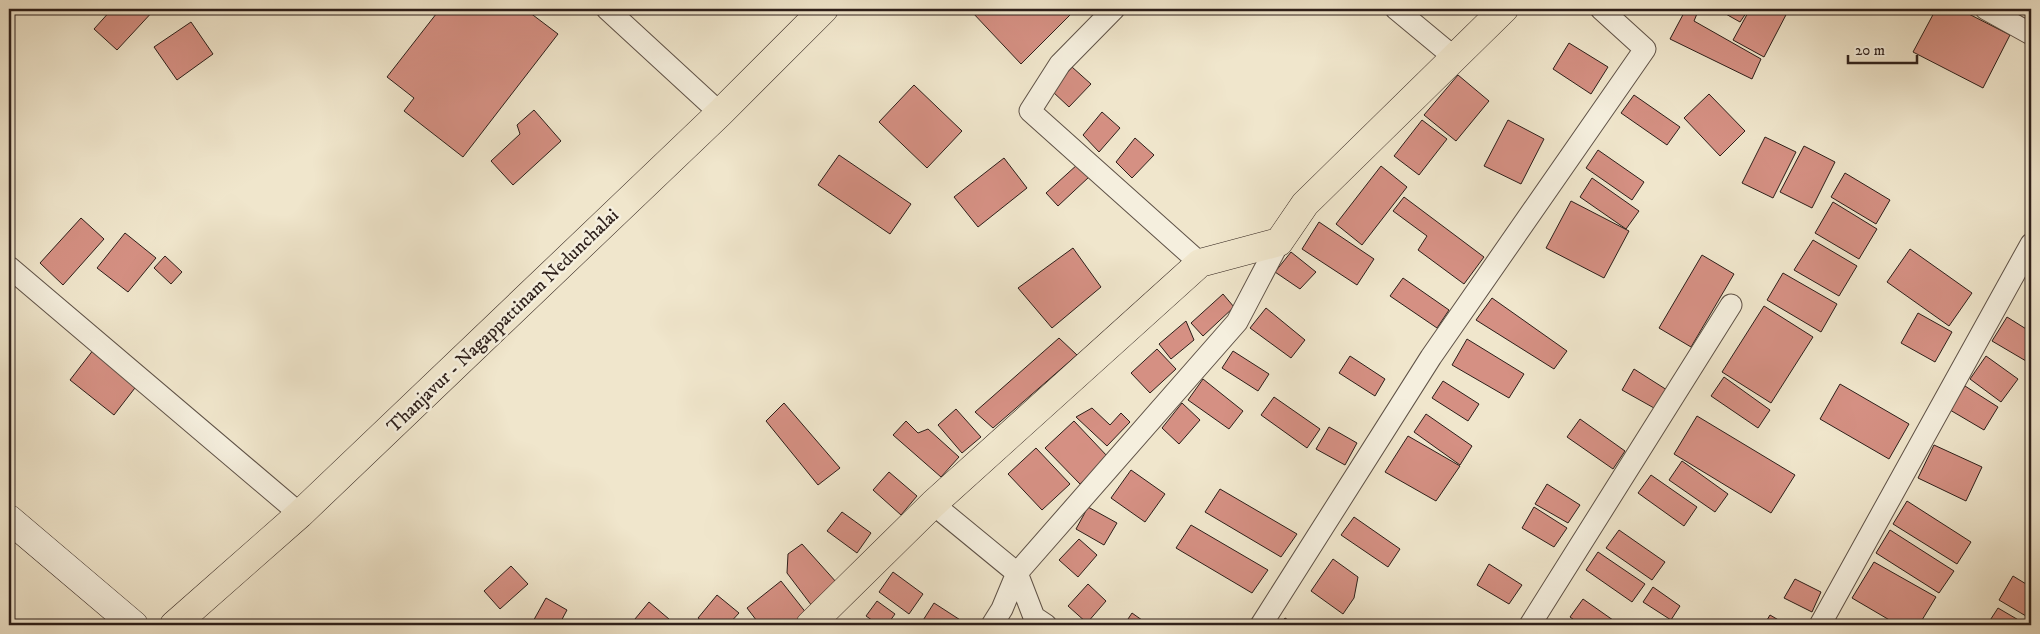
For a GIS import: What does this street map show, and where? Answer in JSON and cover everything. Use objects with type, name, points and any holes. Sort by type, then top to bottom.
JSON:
[{"type":"main road","name":"Thanjavur - Nagappattinam Nedunchalai","points":[[174,625],[300,514],[720,113],[824,9]]},
{"type":"main road","points":[[810,625],[933,504],[1200,263],[1279,242],[1305,204],[1504,9]]},
{"type":"main road","points":[[9,519],[134,625]]},
{"type":"street","points":[[606,9],[720,113]]},
{"type":"street","points":[[1114,9],[1060,64],[1030,111],[1200,263]]},
{"type":"street","points":[[1396,9],[1455,58]]},
{"type":"street","points":[[1261,625],[1431,357],[1645,49],[1601,9]]},
{"type":"street","points":[[1986,9],[2031,34]]},
{"type":"street","points":[[992,625],[1002,608],[1017,573],[1237,322],[1279,242]]},
{"type":"street","points":[[1820,625],[2031,244]]},
{"type":"street","points":[[9,267],[300,514]]},
{"type":"street","points":[[1530,625],[1731,305]]},
{"type":"street","points":[[933,504],[1017,573],[1034,617],[1046,625]]},
{"type":"building","points":[[112,9],[155,9],[117,50],[94,29]]},
{"type":"building","points":[[440,9],[525,9],[558,34],[463,157],[404,111],[414,98],[387,77]]},
{"type":"building","points":[[977,9],[1076,9],[1021,64],[972,12]]},
{"type":"building","points":[[1627,9],[1637,9],[1634,14]]},
{"type":"building","points":[[1686,9],[1699,9],[1694,21],[1761,59],[1752,79],[1670,39]]},
{"type":"building","points":[[1717,9],[1749,9],[1740,22]]},
{"type":"building","points":[[1750,9],[1784,9],[1788,11],[1764,57],[1733,40]]},
{"type":"building","points":[[1936,9],[1959,9],[2010,35],[1983,88],[1913,52]]},
{"type":"building","points":[[191,22],[213,54],[177,80],[154,47]]},
{"type":"building","points":[[1569,43],[1608,67],[1591,94],[1553,69]]},
{"type":"building","points":[[1072,67],[1091,84],[1069,107],[1052,91]]},
{"type":"building","points":[[1458,75],[1489,101],[1456,141],[1424,115]]},
{"type":"building","points":[[914,85],[962,131],[927,168],[879,122]]},
{"type":"building","points":[[1709,94],[1745,131],[1720,156],[1684,118]]},
{"type":"building","points":[[1634,95],[1680,127],[1667,145],[1621,113]]},
{"type":"building","points":[[534,110],[561,141],[513,185],[491,161],[520,134],[517,125]]},
{"type":"building","points":[[1102,112],[1120,128],[1099,152],[1083,135]]},
{"type":"building","points":[[1422,120],[1447,139],[1419,175],[1394,156]]},
{"type":"building","points":[[1508,120],[1544,139],[1521,184],[1484,166]]},
{"type":"building","points":[[1765,137],[1796,152],[1773,198],[1742,183]]},
{"type":"building","points":[[1135,138],[1154,155],[1132,178],[1116,162]]},
{"type":"building","points":[[1804,146],[1835,162],[1812,208],[1780,192]]},
{"type":"building","points":[[1598,150],[1644,182],[1632,200],[1586,168]]},
{"type":"building","points":[[839,155],[911,204],[890,234],[818,185]]},
{"type":"building","points":[[1004,158],[1027,188],[978,227],[954,197]]},
{"type":"building","points":[[1078,164],[1089,177],[1058,206],[1046,193]]},
{"type":"building","points":[[1381,166],[1407,187],[1362,245],[1336,224]]},
{"type":"building","points":[[1845,173],[1890,200],[1876,224],[1831,197]]},
{"type":"building","points":[[1592,178],[1639,211],[1626,229],[1580,197]]},
{"type":"building","points":[[1404,197],[1484,257],[1464,284],[1418,250],[1427,236],[1393,211]]},
{"type":"building","points":[[1571,201],[1629,231],[1604,278],[1546,248]]},
{"type":"building","points":[[1833,202],[1877,229],[1859,259],[1815,233]]},
{"type":"building","points":[[81,218],[104,239],[63,285],[40,263]]},
{"type":"building","points":[[1319,222],[1374,259],[1357,285],[1302,249]]},
{"type":"building","points":[[125,233],[156,258],[128,292],[97,268]]},
{"type":"building","points":[[1813,240],[1857,266],[1839,296],[1794,270]]},
{"type":"building","points":[[1073,248],[1101,287],[1052,328],[1018,288]]},
{"type":"building","points":[[1910,249],[1972,293],[1949,326],[1887,282]]},
{"type":"building","points":[[1291,252],[1316,272],[1300,289],[1275,272]]},
{"type":"building","points":[[1702,255],[1734,274],[1691,347],[1659,328]]},
{"type":"building","points":[[165,256],[182,272],[171,284],[154,268]]},
{"type":"building","points":[[1783,273],[1837,304],[1821,332],[1767,300]]},
{"type":"building","points":[[1403,278],[1449,310],[1437,328],[1390,296]]},
{"type":"building","points":[[1223,294],[1234,307],[1203,336],[1191,323]]},
{"type":"building","points":[[1492,298],[1567,351],[1554,369],[1476,320]]},
{"type":"building","points":[[1764,306],[1813,337],[1771,403],[1722,372]]},
{"type":"building","points":[[1266,308],[1305,340],[1291,358],[1250,328]]},
{"type":"building","points":[[1918,313],[1952,332],[1935,362],[1901,343]]},
{"type":"building","points":[[2007,317],[2031,332],[2031,352],[2026,361],[1992,341]]},
{"type":"building","points":[[1186,321],[1194,340],[1171,359],[1159,344]]},
{"type":"building","points":[[1059,338],[1077,355],[993,428],[975,412]]},
{"type":"building","points":[[1467,339],[1524,374],[1509,398],[1452,365]]},
{"type":"building","points":[[94,349],[138,384],[114,415],[70,380]]},
{"type":"building","points":[[1157,349],[1176,369],[1150,393],[1131,373]]},
{"type":"building","points":[[1233,351],[1269,374],[1258,391],[1222,368]]},
{"type":"building","points":[[1350,356],[1385,379],[1375,396],[1339,373]]},
{"type":"building","points":[[1986,356],[2018,379],[2001,402],[1970,379]]},
{"type":"building","points":[[1634,369],[1667,390],[1654,408],[1622,390]]},
{"type":"building","points":[[1724,377],[1770,410],[1758,428],[1711,396]]},
{"type":"building","points":[[1203,379],[1243,411],[1229,429],[1188,400]]},
{"type":"building","points":[[1443,381],[1479,404],[1468,421],[1432,398]]},
{"type":"building","points":[[1840,384],[1909,424],[1889,459],[1820,419]]},
{"type":"building","points":[[1965,386],[1998,407],[1984,430],[1950,410]]},
{"type":"building","points":[[1274,397],[1320,429],[1307,448],[1261,415]]},
{"type":"building","points":[[784,403],[840,468],[818,485],[766,421]]},
{"type":"building","points":[[1182,403],[1200,420],[1179,444],[1162,428]]},
{"type":"building","points":[[1092,408],[1110,425],[1121,413],[1130,422],[1107,446],[1076,417]]},
{"type":"building","points":[[956,409],[981,437],[962,453],[938,425]]},
{"type":"building","points":[[1426,414],[1472,446],[1460,465],[1414,432]]},
{"type":"building","points":[[1697,416],[1795,475],[1771,513],[1674,454]]},
{"type":"building","points":[[1580,419],[1625,451],[1613,469],[1567,437]]},
{"type":"building","points":[[906,421],[918,433],[928,429],[959,457],[941,477],[893,435]]},
{"type":"building","points":[[1074,421],[1108,457],[1080,484],[1045,448]]},
{"type":"building","points":[[1329,427],[1357,443],[1345,465],[1316,449]]},
{"type":"building","points":[[1408,436],[1460,466],[1436,501],[1385,472]]},
{"type":"building","points":[[1934,445],[1982,467],[1966,501],[1918,478]]},
{"type":"building","points":[[1036,448],[1070,484],[1042,510],[1008,474]]},
{"type":"building","points":[[1682,461],[1728,494],[1715,512],[1669,480]]},
{"type":"building","points":[[1131,470],[1165,494],[1145,522],[1111,498]]},
{"type":"building","points":[[889,472],[917,496],[901,515],[873,490]]},
{"type":"building","points":[[1651,475],[1697,507],[1684,526],[1638,493]]},
{"type":"building","points":[[1547,484],[1580,505],[1568,523],[1535,504]]},
{"type":"building","points":[[1220,489],[1297,534],[1281,557],[1205,512]]},
{"type":"building","points":[[1907,501],[1971,542],[1957,564],[1893,524]]},
{"type":"building","points":[[1088,507],[1117,523],[1104,545],[1076,529]]},
{"type":"building","points":[[1534,507],[1567,528],[1554,547],[1522,528]]},
{"type":"building","points":[[842,512],[871,533],[857,553],[827,531]]},
{"type":"building","points":[[1354,517],[1400,549],[1388,567],[1341,535]]},
{"type":"building","points":[[1191,525],[1268,570],[1252,593],[1176,548]]},
{"type":"building","points":[[1619,530],[1665,562],[1652,580],[1606,548]]},
{"type":"building","points":[[1890,530],[1954,571],[1939,593],[1876,553]]},
{"type":"building","points":[[1079,539],[1097,555],[1078,577],[1059,560]]},
{"type":"building","points":[[802,544],[837,583],[812,606],[787,573],[788,554]]},
{"type":"building","points":[[1598,552],[1645,584],[1632,602],[1586,570]]},
{"type":"building","points":[[1333,559],[1358,577],[1354,598],[1343,614],[1311,591]]},
{"type":"building","points":[[1874,562],[1936,597],[1919,625],[1898,625],[1852,598]]},
{"type":"building","points":[[1489,564],[1522,585],[1509,604],[1477,585]]},
{"type":"building","points":[[511,566],[528,584],[500,609],[484,591]]},
{"type":"building","points":[[893,572],[923,594],[909,614],[879,592]]},
{"type":"building","points":[[2013,576],[2031,587],[2031,619],[1999,600]]},
{"type":"building","points":[[1795,579],[1821,592],[1812,612],[1784,598]]},
{"type":"building","points":[[781,581],[807,614],[793,625],[760,625],[747,608]]},
{"type":"building","points":[[1088,584],[1106,601],[1087,623],[1068,606]]},
{"type":"building","points":[[1653,587],[1680,606],[1671,620],[1643,602]]},
{"type":"building","points":[[717,595],[739,613],[728,625],[707,625],[698,618]]},
{"type":"building","points":[[546,598],[567,610],[559,625],[531,625]]},
{"type":"building","points":[[1583,599],[1620,625],[1581,625],[1570,617]]},
{"type":"building","points":[[877,601],[895,614],[887,625],[879,625],[866,616]]},
{"type":"building","points":[[649,602],[676,625],[630,625]]},
{"type":"building","points":[[934,603],[968,625],[920,625]]},
{"type":"building","points":[[1998,608],[2027,625],[1987,625]]},
{"type":"building","points":[[1132,613],[1149,625],[1124,625]]},
{"type":"building","points":[[1770,615],[1787,625],[1764,625]]},
{"type":"building","points":[[1285,618],[1296,625],[1280,625]]}]
